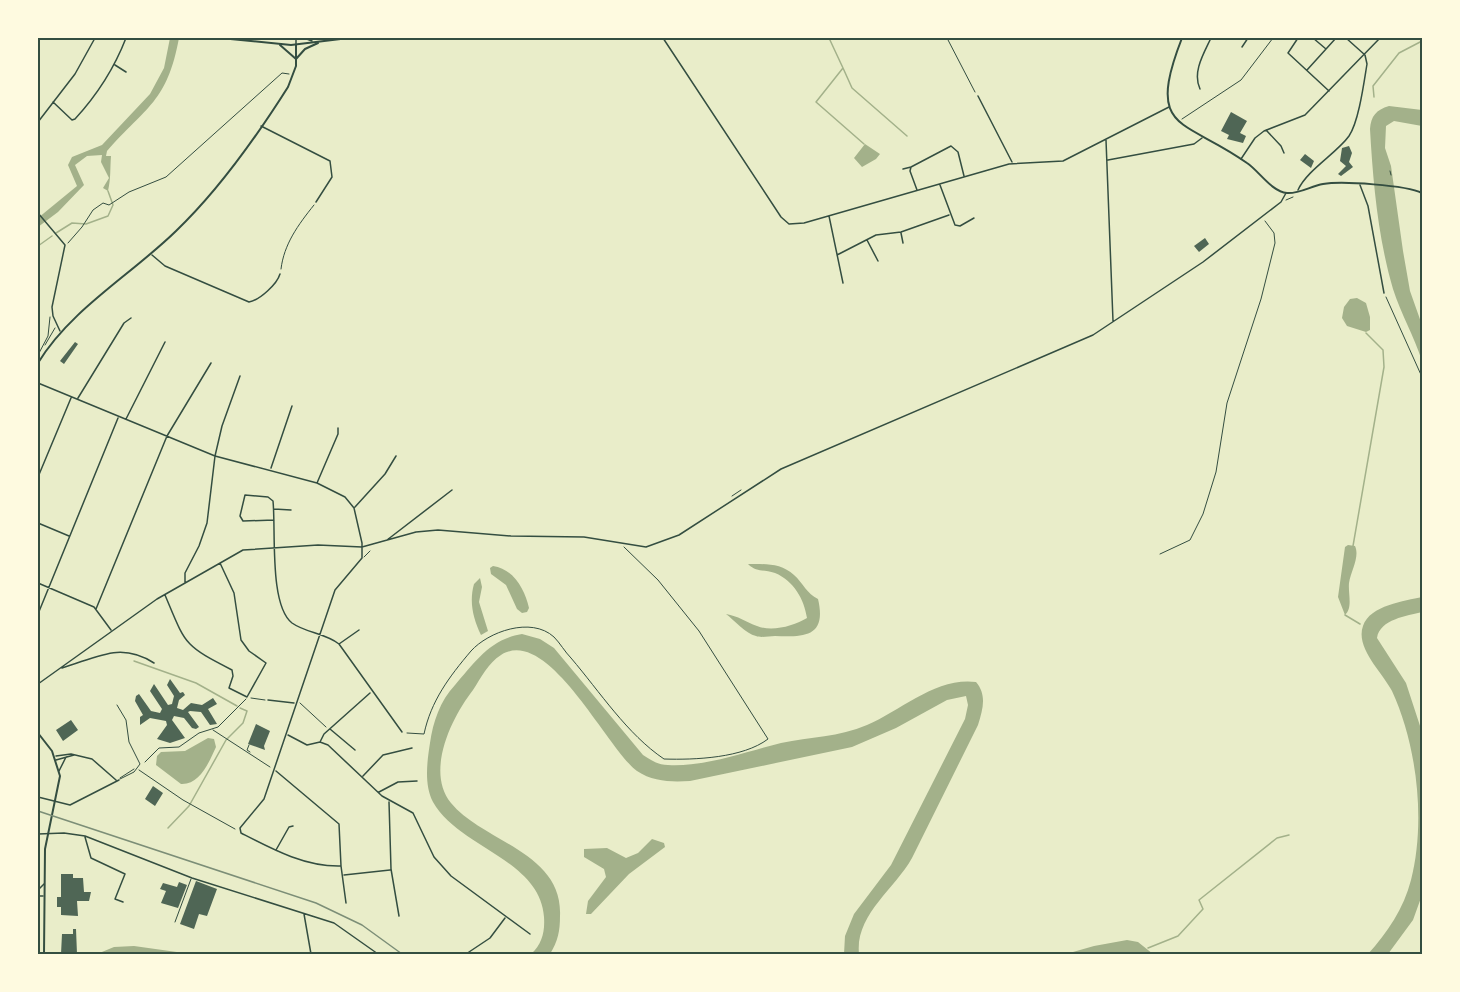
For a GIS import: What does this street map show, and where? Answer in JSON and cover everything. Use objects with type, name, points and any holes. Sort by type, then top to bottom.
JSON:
[{"type":"street","points":[[38,122],[78,69],[95,38]]},
{"type":"street","points":[[53,102],[73,121],[95,97],[115,65],[126,38]]},
{"type":"street","points":[[220,38],[280,45],[349,38]]},
{"type":"street","points":[[38,363],[60,332],[151,254],[208,197],[285,93],[293,76],[296,38]]},
{"type":"street","points":[[304,38],[317,43]]},
{"type":"street","points":[[663,38],[781,217],[794,224],[1013,163],[1063,161],[1170,107]]},
{"type":"street","points":[[1182,38],[1167,82],[1170,107],[1178,121],[1202,138],[1241,159],[1286,193],[1299,192],[1324,184],[1399,188],[1422,193]]},
{"type":"street","points":[[1200,88],[1196,80],[1197,71],[1211,38]]},
{"type":"street","points":[[1242,47],[1248,38]]},
{"type":"street","points":[[1298,38],[1288,52],[1329,92]]},
{"type":"street","points":[[1313,38],[1326,49]]},
{"type":"street","points":[[1307,70],[1336,38]]},
{"type":"street","points":[[1299,192],[1327,156],[1351,133],[1367,64],[1365,55],[1346,38]]},
{"type":"street","points":[[1241,159],[1255,138],[1266,130],[1300,118],[1329,92],[1380,38]]},
{"type":"street","points":[[296,59],[305,49],[317,43]]},
{"type":"street","points":[[280,45],[296,59]]},
{"type":"street","points":[[115,65],[126,72]]},
{"type":"street","points":[[978,96],[1013,163]]},
{"type":"street","points":[[261,126],[330,161],[332,177],[316,202]]},
{"type":"street","points":[[1266,130],[1281,146],[1284,153]]},
{"type":"street","points":[[1107,160],[1196,144],[1202,138]]},
{"type":"street","points":[[948,140],[951,146],[956,148],[964,176]]},
{"type":"street","points":[[1106,141],[1113,322]]},
{"type":"street","points":[[903,169],[951,146]]},
{"type":"street","points":[[911,167],[910,171],[917,190]]},
{"type":"street","points":[[940,184],[949,214],[958,227],[974,218]]},
{"type":"street","points":[[1360,185],[1368,206],[1384,292]]},
{"type":"street","points":[[38,684],[165,594],[243,550],[362,547],[416,532],[438,530],[511,536],[584,537],[646,547],[674,538],[780,469],[1080,342],[1197,266],[1281,202],[1286,193]]},
{"type":"street","points":[[38,213],[47,227],[65,245],[66,251],[52,307],[60,332]]},
{"type":"street","points":[[837,255],[879,234],[901,232],[949,214]]},
{"type":"street","points":[[829,216],[843,283]]},
{"type":"street","points":[[901,232],[903,243]]},
{"type":"street","points":[[867,240],[878,261]]},
{"type":"street","points":[[151,254],[165,266],[249,302],[255,301],[276,282],[280,274]]},
{"type":"street","points":[[77,399],[124,323],[131,318]]},
{"type":"street","points":[[126,419],[165,342]]},
{"type":"street","points":[[96,609],[167,436],[211,363]]},
{"type":"street","points":[[186,583],[183,576],[199,546],[207,523],[215,456],[240,376]]},
{"type":"street","points":[[38,383],[215,456],[317,483],[345,497],[354,508],[362,558],[335,590],[295,702],[276,771],[264,799],[240,828],[240,831],[299,860],[341,866]]},
{"type":"street","points":[[38,477],[71,396]]},
{"type":"street","points":[[270,469],[292,406]]},
{"type":"street","points":[[38,614],[119,417]]},
{"type":"street","points":[[317,483],[338,434],[338,428]]},
{"type":"street","points":[[354,508],[385,474],[396,456]]},
{"type":"street","points":[[387,540],[390,535],[452,490]]},
{"type":"street","points":[[274,520],[246,522],[240,516],[243,497],[246,494],[272,499],[274,509],[278,592],[284,613],[294,624],[319,633],[339,644],[371,693],[402,732]]},
{"type":"street","points":[[274,509],[291,510]]},
{"type":"street","points":[[38,523],[69,536]]},
{"type":"street","points":[[165,594],[189,647],[233,673],[228,686],[247,697],[266,663],[249,651],[241,640],[234,593],[220,563]]},
{"type":"street","points":[[38,583],[96,609],[112,631]]},
{"type":"street","points":[[339,644],[359,630]]},
{"type":"street","points":[[60,668],[114,651],[134,655],[154,663]]},
{"type":"street","points":[[286,734],[307,745],[320,742],[330,729],[371,693]]},
{"type":"street","points":[[268,700],[295,702]]},
{"type":"street","points":[[330,729],[354,750]]},
{"type":"street","points":[[38,734],[56,758],[59,771],[58,789],[47,837],[44,883],[44,954]]},
{"type":"street","points":[[320,742],[333,749],[378,793],[390,802],[413,813],[431,853],[447,873],[530,934]]},
{"type":"street","points":[[362,777],[383,755],[412,748]]},
{"type":"street","points":[[56,758],[75,755],[99,763],[112,778],[119,780]]},
{"type":"street","points":[[56,758],[75,755]]},
{"type":"street","points":[[59,771],[67,757]]},
{"type":"street","points":[[276,771],[339,824],[346,903]]},
{"type":"street","points":[[38,797],[60,804],[74,804],[119,780]]},
{"type":"street","points":[[378,793],[398,782],[417,781]]},
{"type":"street","points":[[390,802],[391,869],[399,916]]},
{"type":"street","points":[[276,850],[289,827],[293,826]]},
{"type":"street","points":[[38,834],[52,832],[85,836],[192,878],[341,927],[378,954]]},
{"type":"street","points":[[85,836],[89,857],[125,874],[115,899],[123,902]]},
{"type":"street","points":[[344,875],[391,869]]},
{"type":"street","points":[[38,890],[44,883]]},
{"type":"street","points":[[38,896],[44,896]]},
{"type":"street","points":[[304,914],[311,954]]},
{"type":"street","points":[[465,954],[490,938],[506,918]]},
{"type":"street","points":[[39,935],[44,935]]},
{"type":"lane","points":[[60,332],[62,336]]},
{"type":"lane","points":[[362,558],[370,551]]},
{"type":"lane","points":[[117,705],[126,720],[129,742],[140,764],[137,769],[119,780]]},
{"type":"lane","points":[[175,922],[192,878]]},
{"type":"path","points":[[265,38],[290,39]]},
{"type":"path","points":[[947,38],[978,96]]},
{"type":"path","points":[[1178,121],[1231,89],[1251,70],[1273,38]]},
{"type":"path","points":[[65,245],[98,205],[112,203],[129,192],[165,177],[282,73],[293,76]]},
{"type":"path","points":[[1390,171],[1391,175]]},
{"type":"path","points":[[1293,197],[1299,192]]},
{"type":"path","points":[[280,274],[283,255],[288,243],[316,202]]},
{"type":"path","points":[[1160,554],[1179,546],[1195,535],[1215,472],[1227,403],[1261,299],[1275,243],[1274,233],[1262,217]]},
{"type":"path","points":[[1384,292],[1422,377]]},
{"type":"path","points":[[44,346],[49,333],[50,310]]},
{"type":"path","points":[[38,357],[57,327]]},
{"type":"path","points":[[402,732],[424,734],[434,701],[479,642],[499,632],[521,627],[553,636],[629,727],[664,759],[735,752],[759,745],[768,739],[699,631],[658,580],[619,542]]},
{"type":"path","points":[[140,764],[146,762],[159,748],[179,747],[199,733],[222,725],[247,697],[268,700]]},
{"type":"path","points":[[295,702],[330,729]]},
{"type":"path","points":[[212,729],[276,771]]},
{"type":"path","points":[[249,745],[247,750],[250,752]]},
{"type":"path","points":[[137,769],[193,806],[240,831]]},
{"type":"shaded area","points":[[170,38],[179,38],[174,59],[161,90],[154,102],[107,151],[106,156],[111,156],[108,191],[103,188],[109,178],[101,162],[102,155],[87,156],[75,165],[84,185],[58,212],[38,227],[38,218],[77,186],[68,165],[72,157],[102,145],[150,94],[164,68]]},
{"type":"shaded area","points":[[1389,106],[1422,110],[1422,126],[1394,121],[1386,126],[1385,148],[1391,166],[1410,291],[1422,325],[1422,361],[1393,289],[1377,210],[1370,129],[1375,114]]},
{"type":"shaded area","points":[[865,144],[880,154],[862,167],[854,158]]},
{"type":"shaded area","points":[[1357,298],[1366,303],[1370,317],[1370,330],[1366,332],[1347,326],[1342,318],[1344,307],[1350,299]]},
{"type":"shaded area","points":[[1355,546],[1356,555],[1349,583],[1349,609],[1345,615],[1338,597],[1345,547]]},
{"type":"shaded area","points":[[748,564],[778,566],[794,575],[818,599],[820,612],[816,628],[804,635],[758,637],[748,633],[726,614],[763,628],[789,626],[807,618],[801,598],[788,581],[775,573],[758,570]]},
{"type":"shaded area","points":[[493,566],[507,571],[517,581],[527,601],[529,608],[527,612],[522,613],[517,609],[506,585],[491,574],[490,568]]},
{"type":"shaded area","points":[[480,578],[482,587],[479,602],[488,631],[481,635],[472,604],[474,584]]},
{"type":"shaded area","points":[[1422,597],[1422,612],[1389,622],[1383,626],[1377,638],[1406,683],[1422,732],[1422,895],[1413,920],[1388,954],[1368,954],[1394,920],[1408,890],[1416,857],[1418,809],[1408,735],[1392,691],[1366,651],[1363,643],[1363,626],[1373,613],[1380,609]]},
{"type":"shaded area","points":[[522,634],[540,639],[554,648],[643,755],[664,765],[697,764],[781,743],[846,732],[880,719],[933,689],[947,684],[976,682],[982,692],[982,708],[978,725],[912,858],[877,903],[863,927],[859,940],[859,954],[844,954],[845,936],[854,914],[891,865],[965,719],[968,705],[966,696],[947,700],[896,728],[852,747],[690,781],[670,781],[656,779],[637,771],[624,758],[557,673],[538,657],[519,650],[501,655],[485,671],[450,729],[441,760],[441,776],[444,790],[451,803],[482,828],[535,862],[549,877],[557,894],[560,916],[558,936],[550,954],[531,954],[540,942],[544,928],[539,897],[529,881],[514,867],[445,818],[430,795],[427,773],[433,727],[445,698],[469,668],[492,646]]},
{"type":"shaded area","points":[[208,738],[214,739],[216,747],[203,772],[194,781],[181,784],[156,765],[157,756],[161,752],[185,751]]},
{"type":"shaded area","points":[[652,839],[664,843],[665,847],[629,874],[591,914],[586,914],[588,901],[606,877],[604,869],[584,857],[584,849],[607,848],[626,858],[638,853]]},
{"type":"shaded area","points":[[1127,940],[1138,942],[1153,954],[1066,954],[1094,946]]},
{"type":"shaded area","points":[[134,946],[191,954],[97,954],[114,947]]},
{"type":"building","points":[[1231,112],[1247,121],[1240,133],[1246,136],[1243,143],[1227,139],[1229,135],[1221,131]]},
{"type":"building","points":[[1349,146],[1352,153],[1349,162],[1353,167],[1341,176],[1338,174],[1346,166],[1340,161],[1342,148]]},
{"type":"building","points":[[1305,154],[1314,161],[1311,168],[1300,160]]},
{"type":"building","points":[[1205,238],[1209,244],[1199,252],[1194,246]]},
{"type":"building","points":[[75,342],[78,344],[64,364],[60,361]]},
{"type":"building","points":[[170,679],[180,693],[183,692],[185,695],[179,700],[177,708],[183,710],[191,703],[202,705],[213,698],[217,704],[208,709],[217,724],[210,725],[201,712],[188,712],[199,727],[196,729],[192,728],[184,718],[174,716],[172,720],[185,738],[170,743],[157,739],[167,725],[166,721],[150,718],[140,725],[140,717],[143,715],[135,701],[136,696],[139,694],[151,711],[160,713],[162,709],[150,691],[154,684],[168,705],[172,704],[174,696],[167,685]]},
{"type":"building","points":[[71,720],[78,730],[63,741],[56,730]]},
{"type":"building","points":[[256,724],[270,731],[264,746],[265,750],[248,744]]},
{"type":"building","points":[[153,786],[163,793],[155,806],[145,799]]},
{"type":"building","points":[[61,874],[73,874],[73,878],[83,878],[84,892],[91,892],[89,901],[77,901],[78,916],[61,915],[61,907],[57,907],[57,897],[61,897]]},
{"type":"building","points":[[196,881],[217,889],[207,916],[199,914],[194,929],[180,924]]},
{"type":"building","points":[[179,882],[187,885],[178,908],[161,903],[166,891],[160,889],[163,883],[177,887]]},
{"type":"building","points":[[73,929],[76,929],[77,954],[61,954],[62,934],[73,934]]},
{"type":"waterway","points":[[829,38],[843,68],[816,102],[864,144]]},
{"type":"waterway","points":[[1374,97],[1373,86],[1399,53],[1422,41]]},
{"type":"waterway","points":[[843,68],[852,88],[907,136]]},
{"type":"waterway","points":[[56,233],[72,223],[86,224],[108,216],[113,205],[108,191]]},
{"type":"waterway","points":[[38,246],[52,236]]},
{"type":"waterway","points":[[1353,546],[1384,367],[1383,350],[1366,333]]},
{"type":"waterway","points":[[1345,615],[1360,624]]},
{"type":"waterway","points":[[134,661],[196,683],[237,706]]},
{"type":"waterway","points":[[168,828],[189,806],[226,740],[243,723],[247,711],[240,708]]},
{"type":"waterway","points":[[1148,948],[1178,936],[1203,909],[1199,900],[1277,838],[1289,835]]},
{"type":"railway","points":[[38,811],[316,903],[362,925],[402,954]]}]
